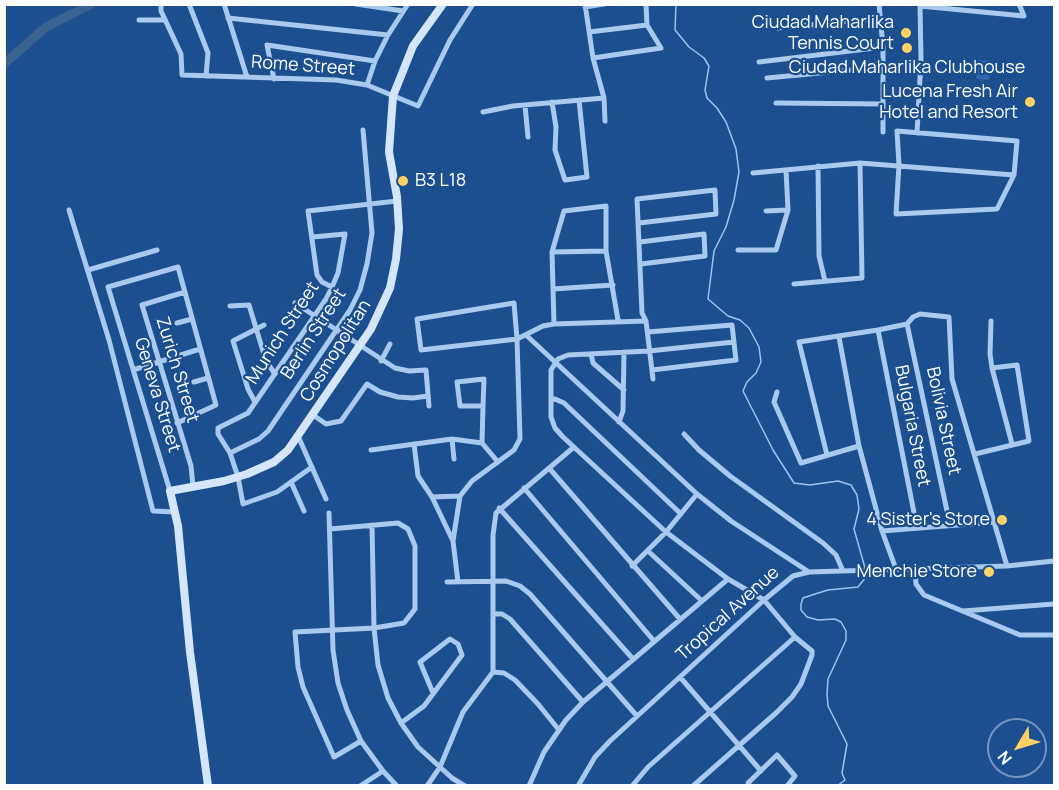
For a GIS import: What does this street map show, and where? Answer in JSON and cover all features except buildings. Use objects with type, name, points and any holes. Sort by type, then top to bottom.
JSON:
[{"type":"street","points":[[140,20],[165,20],[161,4]]},
{"type":"street","points":[[189,4],[208,53],[206,76]]},
{"type":"street","points":[[224,4],[247,77]]},
{"type":"street","points":[[356,4],[403,11]]},
{"type":"street","points":[[367,85],[375,61],[388,35],[408,4]]},
{"type":"street","name":"Cosmopolitan","points":[[170,490],[224,482],[274,462],[288,450],[359,346],[381,309],[390,288],[399,229],[398,201],[389,152],[393,96],[413,46],[443,4]]},
{"type":"street","name":"Rome Street","points":[[165,20],[181,54],[182,75],[336,80],[367,85],[418,106],[450,40],[473,4]]},
{"type":"street","points":[[604,4],[585,6],[592,58],[604,98],[605,121]]},
{"type":"street","points":[[592,58],[661,48],[647,25],[646,4]]},
{"type":"street","points":[[879,4],[883,47],[882,132]]},
{"type":"street","points":[[917,133],[921,60],[920,5],[1024,16],[1019,4]]},
{"type":"street","points":[[228,18],[388,35]]},
{"type":"street","points":[[778,28],[882,18]]},
{"type":"street","points":[[589,32],[647,25]]},
{"type":"street","points":[[274,79],[267,45],[375,61]]},
{"type":"street","points":[[759,62],[883,47]]},
{"type":"street","points":[[766,78],[883,67]]},
{"type":"street","points":[[483,112],[525,105],[604,98]]},
{"type":"street","points":[[552,102],[556,128],[555,150],[565,180],[587,177],[579,100]]},
{"type":"street","points":[[776,103],[883,104]]},
{"type":"street","points":[[525,105],[528,137]]},
{"type":"street","name":"Berlin Street","points":[[230,453],[259,439],[268,431],[350,310],[360,290],[372,233],[363,130]]},
{"type":"street","points":[[897,131],[917,133],[1017,141],[1014,175],[997,209],[896,214],[899,165],[897,131]]},
{"type":"street","points":[[753,173],[860,163],[1014,175]]},
{"type":"street","points":[[794,284],[862,278],[860,163]]},
{"type":"street","points":[[818,166],[819,256],[825,281]]},
{"type":"street","points":[[738,250],[776,250],[788,210],[786,170]]},
{"type":"street","points":[[639,223],[716,214],[715,190],[638,199],[642,313],[648,332],[653,380]]},
{"type":"street","points":[[332,287],[322,282],[317,274],[308,211],[398,201]]},
{"type":"street","points":[[554,324],[552,252],[564,211],[606,206],[606,251],[618,320]]},
{"type":"street","points":[[69,210],[109,340],[153,511],[175,512]]},
{"type":"street","points":[[765,211],[788,210]]},
{"type":"street","name":"Munich Street","points":[[230,453],[218,434],[218,428],[248,413],[315,316],[338,273],[345,234],[313,237]]},
{"type":"street","points":[[640,242],[704,234],[705,256],[640,264]]},
{"type":"street","points":[[88,270],[157,250]]},
{"type":"street","points":[[552,252],[606,251]]},
{"type":"street","name":"Geneva Street","points":[[185,292],[178,267],[108,287],[175,512],[190,652],[208,786]]},
{"type":"street","points":[[553,289],[613,285]]},
{"type":"street","points":[[177,423],[216,405],[185,292]]},
{"type":"street","name":"Zurich Street","points":[[185,292],[142,305],[191,466],[193,486]]},
{"type":"street","points":[[230,306],[249,305],[255,299]]},
{"type":"street","points":[[295,303],[381,361],[395,368],[409,371],[426,370],[429,406]]},
{"type":"street","points":[[458,582],[453,541],[460,496],[472,481],[514,450],[520,439],[517,339],[514,303],[417,319],[421,350],[517,339],[543,326],[554,324],[618,320],[646,321]]},
{"type":"street","points":[[249,305],[266,361],[275,374]]},
{"type":"street","points":[[827,455],[799,342],[907,324],[913,317],[920,314],[949,317],[952,380],[1007,566]]},
{"type":"street","points":[[177,323],[192,319]]},
{"type":"street","points":[[991,321],[992,368],[1012,444]]},
{"type":"street","name":"Bolivia Street","points":[[907,324],[950,525]]},
{"type":"street","points":[[255,402],[248,389],[233,341],[264,325]]},
{"type":"street","points":[[648,332],[732,325],[736,360],[652,370]]},
{"type":"street","name":"Bulgaria Street","points":[[878,330],[917,528]]},
{"type":"street","points":[[526,335],[697,494],[731,521],[809,572]]},
{"type":"street","points":[[839,337],[859,446],[882,531],[896,569]]},
{"type":"street","points":[[693,786],[792,697],[801,684],[812,651],[795,637],[764,600],[728,579],[666,532],[574,447],[553,423],[551,370],[562,357],[568,356],[649,351],[734,342]]},
{"type":"street","points":[[381,361],[390,344]]},
{"type":"street","points":[[133,370],[200,349]]},
{"type":"street","points":[[619,422],[623,411],[624,352]]},
{"type":"street","points":[[591,354],[593,363],[624,390]]},
{"type":"street","points":[[975,454],[1029,441],[1017,365],[992,368]]},
{"type":"street","points":[[194,382],[208,378]]},
{"type":"street","points":[[483,406],[460,406],[457,382],[484,380],[482,443],[498,462]]},
{"type":"street","points":[[313,415],[326,424],[341,421],[367,384],[380,392],[398,397],[428,396]]},
{"type":"street","points":[[777,392],[774,402],[801,463],[859,446]]},
{"type":"street","points":[[551,400],[555,399],[564,403],[681,514]]},
{"type":"street","points":[[684,434],[730,476],[830,549],[836,555],[843,571]]},
{"type":"street","points":[[298,436],[326,499]]},
{"type":"street","points":[[370,450],[452,439],[482,443]]},
{"type":"street","points":[[452,439],[454,459]]},
{"type":"street","points":[[414,444],[418,476],[432,497],[453,541]]},
{"type":"street","points":[[427,786],[440,768],[462,712],[494,672],[494,519],[499,508],[574,447]]},
{"type":"street","points":[[230,453],[238,477],[243,504],[277,492],[312,467]]},
{"type":"street","points":[[549,468],[680,619]]},
{"type":"street","points":[[291,483],[304,511]]},
{"type":"street","points":[[524,488],[654,640]]},
{"type":"street","points":[[632,566],[666,532],[697,494]]},
{"type":"street","points":[[432,497],[460,496]]},
{"type":"street","points":[[499,508],[633,658]]},
{"type":"street","points":[[329,513],[333,651],[338,683],[361,741],[397,786]]},
{"type":"street","points":[[882,531],[995,522]]},
{"type":"street","points":[[330,529],[398,523],[404,526],[412,536],[414,546],[415,609],[404,623],[374,628],[295,632],[298,667],[303,687],[334,757],[361,741]]},
{"type":"street","points":[[372,525],[374,628],[378,665],[388,698],[401,723],[418,747],[452,778],[465,786]]},
{"type":"street","points":[[648,551],[701,600]]},
{"type":"street","name":"Tropical Avenue","points":[[578,786],[595,757],[764,600],[793,576],[809,572],[1007,566],[1054,561]]},
{"type":"street","points":[[915,569],[916,584],[920,592],[1020,635],[1054,635]]},
{"type":"street","points":[[529,786],[544,752],[582,702],[728,579]]},
{"type":"street","points":[[447,582],[506,581],[520,586],[530,594],[638,716]]},
{"type":"street","points":[[961,611],[1054,604]]},
{"type":"street","points":[[493,614],[502,614],[510,619],[582,702]]},
{"type":"street","points":[[632,786],[648,767],[795,637]]},
{"type":"street","points":[[401,723],[424,706],[462,655],[458,644],[450,639],[420,662],[433,693]]},
{"type":"street","points":[[494,672],[504,673],[515,680],[560,730]]},
{"type":"street","points":[[680,677],[761,771]]},
{"type":"street","points":[[750,786],[748,783],[777,755],[795,776],[787,786]]},
{"type":"street","points":[[360,786],[383,771]]},
{"type":"shaded area","points":[[978,60],[990,61],[989,80],[976,79]]},
{"type":"waterway","points":[[4,64],[46,27],[91,4]]},
{"type":"waterway","points":[[676,4],[675,30],[689,47],[704,58],[709,66],[705,90],[707,98],[726,122],[736,149],[739,172],[726,227],[714,251],[708,299],[728,316],[740,320],[749,328],[759,347],[761,362],[743,391],[773,450],[794,483],[810,485],[838,481],[851,485],[857,495],[859,509],[854,529],[865,568]]},
{"type":"waterway","points":[[837,786],[845,780],[842,773],[847,744],[828,706],[827,694],[828,679],[846,640],[846,631],[841,622],[835,619],[818,620],[807,617],[801,610],[801,604],[803,598],[828,590],[858,587],[866,577],[866,573]]},
{"type":"place","name":"Ciudad Maharlika Tennis Court","points":[[906,33]]},
{"type":"place","name":"Ciudad Maharlika Clubhouse","points":[[907,48]]},
{"type":"place","name":"Lucena Fresh Air Hotel and Resort","points":[[1030,102]]},
{"type":"place","name":"B3 L18","points":[[403,181]]},
{"type":"place","name":"4 Sister's Store","points":[[1002,520]]},
{"type":"place","name":"Menchie Store","points":[[989,572]]}]
